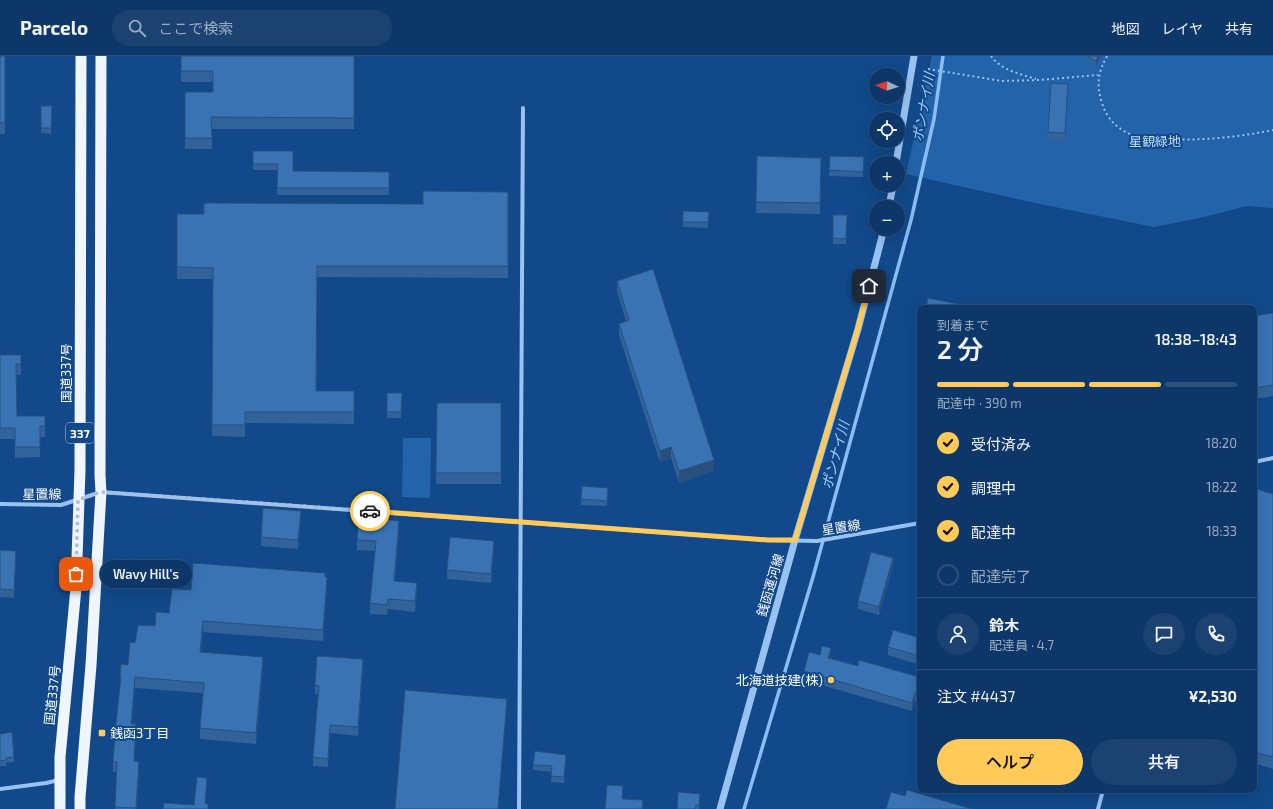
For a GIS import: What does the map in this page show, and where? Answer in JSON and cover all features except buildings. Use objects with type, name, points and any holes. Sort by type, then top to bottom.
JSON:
[{"type":"highway","name":"国道337号","points":[[60,809],[60,757],[76,588],[80,470],[81,56]]},
{"type":"highway","name":"337","points":[[80,809],[91,665],[101,492],[101,56]]},
{"type":"street","points":[[897,156],[914,56]]},
{"type":"street","points":[[519,809],[523,108]]},
{"type":"street","name":"銭函運河線","points":[[720,809],[795,540],[858,328],[882,236]]},
{"type":"street","points":[[1257,461],[1273,458]]},
{"type":"street","name":"星置線","points":[[0,504],[61,506],[101,492],[760,540],[817,541],[917,524]]},
{"type":"street","points":[[0,788],[46,783],[60,779]]},
{"type":"street","points":[[1098,809],[1102,793]]},
{"type":"path","points":[[990,56],[1012,72],[1039,80]]},
{"type":"path","points":[[1107,56],[1098,76],[1100,96],[1105,112],[1116,125],[1130,134],[1149,138],[1192,140],[1246,135],[1273,130]]},
{"type":"path","points":[[928,69],[1002,81],[1098,76]]},
{"type":"green space","name":"星観緑地","points":[[932,56],[1273,56],[1273,208],[1247,206],[1204,217],[1154,227],[1035,203],[906,174]]},
{"type":"green space","points":[[403,438],[431,438],[430,498],[402,497]]},
{"type":"waterway","name":"ポンナイ川","points":[[744,809],[813,577],[911,220],[934,119],[943,56]]},
{"type":"way so far","points":[[76,574],[78,500],[101,492],[370,511]]},
{"type":"place","name":"Wavy Hill's","points":[[76,574]]},
{"type":"place","name":"北海道技建(株)","points":[[831,680]]},
{"type":"place","name":"銭函3丁目","points":[[102,733]]},
{"type":"route","points":[[370,511],[768,540],[795,540],[869,286]]}]
